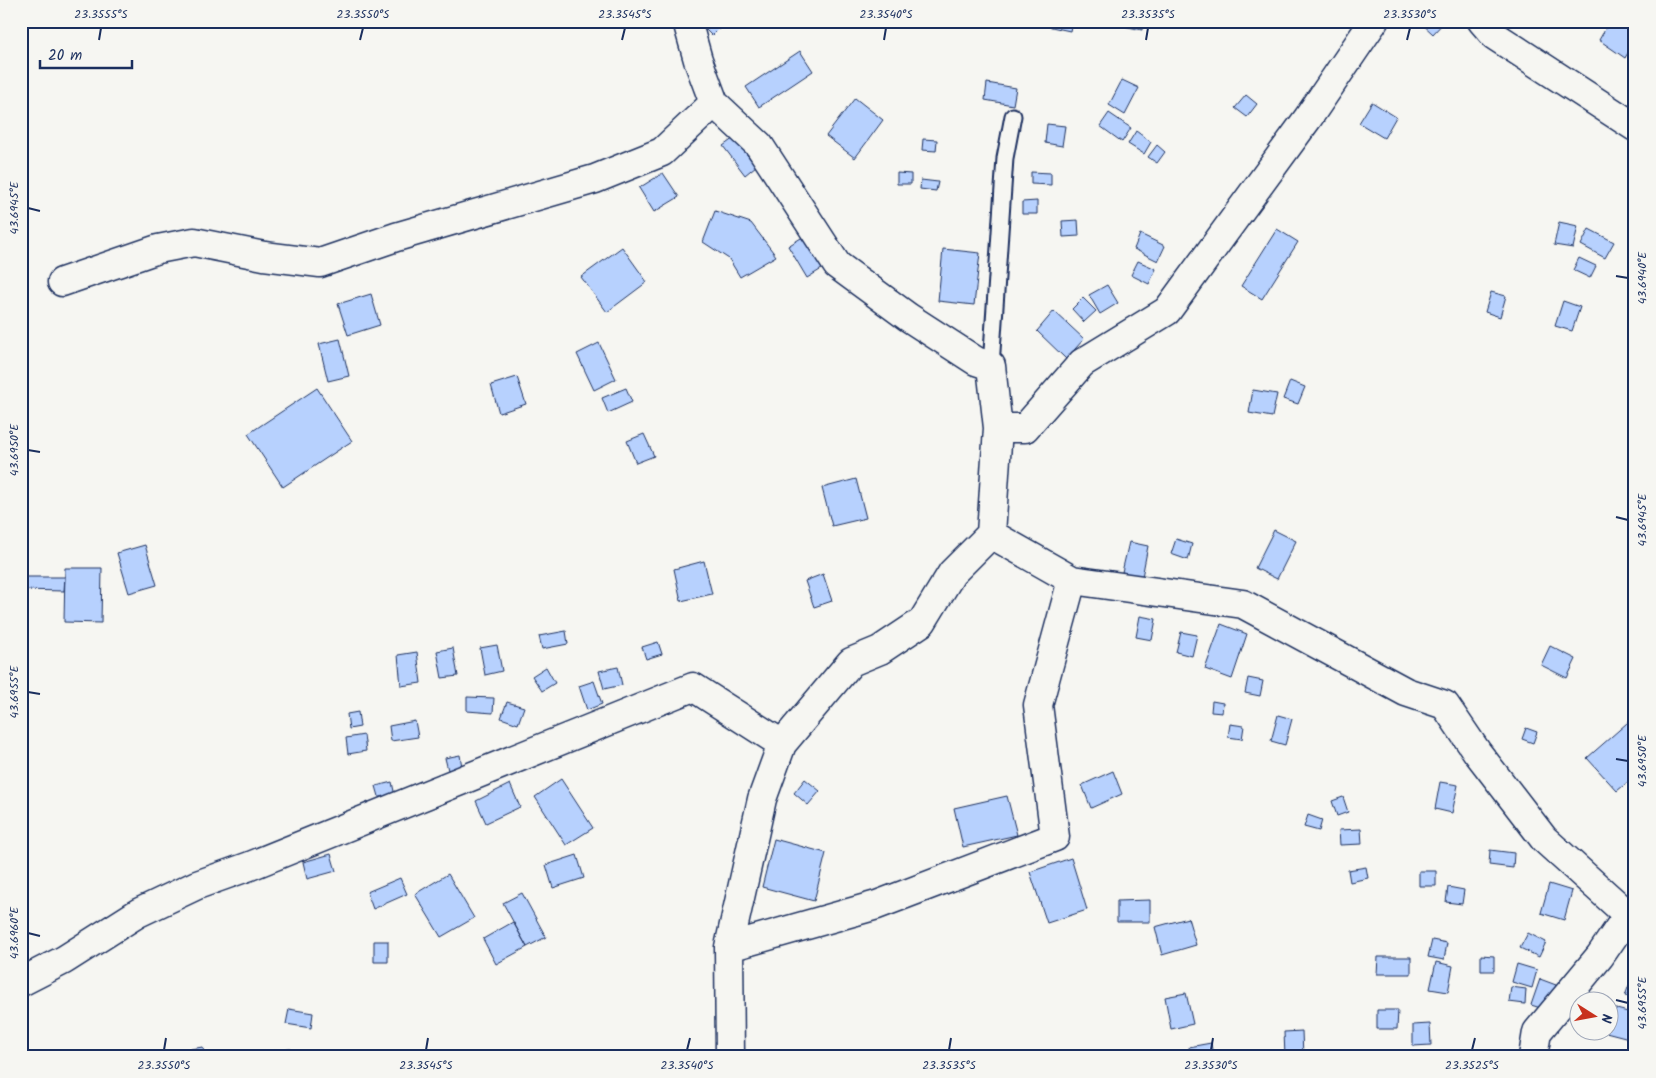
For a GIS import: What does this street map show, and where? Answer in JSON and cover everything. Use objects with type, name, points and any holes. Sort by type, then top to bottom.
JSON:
[{"type":"street","points":[[687,21],[698,60],[714,103],[759,145],[837,265],[908,317],[976,361],[992,366],[998,428],[991,534],[952,573],[922,622],[880,650],[851,662],[782,744],[762,799],[729,947],[730,1057]]},
{"type":"street","points":[[998,428],[1024,428],[1082,363],[1167,311],[1308,118],[1374,21]]},
{"type":"street","points":[[1482,21],[1495,36],[1635,128]]},
{"type":"street","points":[[62,282],[158,249],[194,242],[264,256],[320,263],[396,237],[595,179],[662,152],[714,103]]},
{"type":"street","points":[[991,534],[1072,580],[1243,604],[1406,692],[1445,705],[1477,752],[1544,839],[1631,914],[1600,956],[1537,1032],[1533,1057]]},
{"type":"street","points":[[729,947],[877,905],[1056,837],[1038,705],[1072,580]]},
{"type":"street","points":[[21,982],[64,960],[138,913],[197,885],[250,866],[693,687],[782,744]]},
{"type":"lane","points":[[992,366],[1005,158],[1013,116]]},
{"type":"building","points":[[697,21],[727,21],[712,36]]},
{"type":"building","points":[[1024,21],[1072,21],[1070,31]]},
{"type":"building","points":[[1120,21],[1143,21],[1142,30],[1119,25]]},
{"type":"building","points":[[1419,21],[1445,21],[1433,34]]},
{"type":"building","points":[[1610,21],[1625,21],[1635,27],[1635,41],[1625,58],[1599,40]]},
{"type":"building","points":[[800,51],[813,71],[759,107],[746,87]]},
{"type":"building","points":[[1122,80],[1139,88],[1125,115],[1109,105]]},
{"type":"building","points":[[987,83],[1016,88],[1013,105],[985,100]]},
{"type":"building","points":[[1246,95],[1257,104],[1247,117],[1235,108]]},
{"type":"building","points":[[855,98],[883,120],[855,158],[826,136]]},
{"type":"building","points":[[1372,102],[1396,117],[1384,138],[1359,123]]},
{"type":"building","points":[[1109,113],[1131,128],[1122,142],[1100,126]]},
{"type":"building","points":[[1047,124],[1065,126],[1062,146],[1045,143]]},
{"type":"building","points":[[1136,131],[1151,142],[1144,154],[1128,144]]},
{"type":"building","points":[[734,138],[756,166],[745,175],[723,146]]},
{"type":"building","points":[[923,139],[937,140],[936,151],[922,150]]},
{"type":"building","points":[[1157,145],[1165,152],[1157,163],[1148,157]]},
{"type":"building","points":[[1031,172],[1051,173],[1051,185],[1031,184]]},
{"type":"building","points":[[663,173],[679,197],[654,212],[639,188]]},
{"type":"building","points":[[897,173],[911,174],[911,184],[897,184]]},
{"type":"building","points":[[921,180],[938,182],[936,191],[920,189]]},
{"type":"building","points":[[1037,201],[1037,214],[1022,214],[1022,202]]},
{"type":"building","points":[[715,211],[751,223],[776,256],[740,277],[729,259],[703,242]]},
{"type":"building","points":[[1078,220],[1079,236],[1063,237],[1062,221]]},
{"type":"building","points":[[1559,222],[1578,226],[1573,248],[1554,245]]},
{"type":"building","points":[[1277,229],[1298,242],[1262,299],[1241,286]]},
{"type":"building","points":[[1589,229],[1614,242],[1605,258],[1581,245]]},
{"type":"building","points":[[1140,234],[1165,246],[1158,261],[1134,249]]},
{"type":"building","points":[[806,235],[825,267],[807,278],[788,246]]},
{"type":"building","points":[[622,247],[647,282],[607,312],[581,277]]},
{"type":"building","points":[[943,249],[980,253],[974,305],[938,301]]},
{"type":"building","points":[[1579,258],[1596,266],[1590,278],[1573,270]]},
{"type":"building","points":[[1138,261],[1156,269],[1149,284],[1131,275]]},
{"type":"building","points":[[1107,285],[1118,303],[1100,314],[1089,295]]},
{"type":"building","points":[[1491,292],[1506,296],[1500,317],[1485,312]]},
{"type":"building","points":[[371,294],[380,325],[348,335],[338,304]]},
{"type":"building","points":[[1083,298],[1096,311],[1084,322],[1072,309]]},
{"type":"building","points":[[1563,301],[1580,307],[1572,331],[1555,326]]},
{"type":"building","points":[[1054,311],[1084,339],[1066,359],[1037,331]]},
{"type":"building","points":[[340,339],[349,376],[328,381],[319,344]]},
{"type":"building","points":[[599,343],[616,379],[594,390],[577,354]]},
{"type":"building","points":[[517,377],[526,404],[499,413],[491,385]]},
{"type":"building","points":[[1290,381],[1305,387],[1298,404],[1283,399]]},
{"type":"building","points":[[317,388],[352,441],[283,487],[248,434]]},
{"type":"building","points":[[626,388],[632,402],[608,413],[602,398]]},
{"type":"building","points":[[1253,390],[1277,394],[1272,417],[1249,413]]},
{"type":"building","points":[[644,434],[654,456],[636,463],[627,441]]},
{"type":"building","points":[[856,479],[866,518],[832,526],[822,488]]},
{"type":"building","points":[[1274,530],[1296,541],[1277,579],[1255,568]]},
{"type":"building","points":[[1176,539],[1192,544],[1188,560],[1171,554]]},
{"type":"building","points":[[1129,542],[1148,546],[1142,577],[1122,572]]},
{"type":"building","points":[[145,545],[157,585],[129,593],[117,553]]},
{"type":"building","points":[[704,561],[712,594],[681,601],[674,569]]},
{"type":"building","points":[[65,568],[102,568],[101,623],[64,622]]},
{"type":"building","points":[[823,574],[832,601],[814,607],[805,581]]},
{"type":"building","points":[[21,577],[65,577],[64,591],[21,590]]},
{"type":"building","points":[[1140,616],[1156,619],[1152,640],[1136,637]]},
{"type":"building","points":[[1221,624],[1247,634],[1232,679],[1205,669]]},
{"type":"building","points":[[566,631],[568,644],[542,649],[539,636]]},
{"type":"building","points":[[1181,632],[1197,635],[1192,656],[1176,652]]},
{"type":"building","points":[[658,642],[662,654],[646,659],[642,647]]},
{"type":"building","points":[[497,645],[502,671],[485,675],[480,648]]},
{"type":"building","points":[[1550,646],[1576,659],[1567,678],[1541,665]]},
{"type":"building","points":[[453,648],[458,676],[442,678],[437,651]]},
{"type":"building","points":[[417,652],[421,683],[401,686],[398,655]]},
{"type":"building","points":[[546,667],[555,683],[542,691],[532,676]]},
{"type":"building","points":[[618,667],[622,685],[604,689],[599,671]]},
{"type":"building","points":[[1248,678],[1263,681],[1260,696],[1245,693]]},
{"type":"building","points":[[594,681],[602,704],[587,710],[579,686]]},
{"type":"building","points":[[467,697],[494,698],[493,713],[467,711]]},
{"type":"building","points":[[1212,701],[1223,703],[1222,713],[1211,712]]},
{"type":"building","points":[[507,702],[524,707],[518,724],[501,718]]},
{"type":"building","points":[[358,712],[360,727],[349,729],[347,714]]},
{"type":"building","points":[[1278,715],[1292,719],[1285,745],[1271,741]]},
{"type":"building","points":[[1635,716],[1635,776],[1617,791],[1587,758]]},
{"type":"building","points":[[415,721],[418,737],[391,741],[389,726]]},
{"type":"building","points":[[1230,724],[1244,726],[1242,739],[1228,737]]},
{"type":"building","points":[[1526,728],[1537,732],[1533,743],[1522,739]]},
{"type":"building","points":[[364,735],[366,751],[348,754],[346,738]]},
{"type":"building","points":[[460,755],[462,767],[448,770],[445,758]]},
{"type":"building","points":[[1113,771],[1122,794],[1091,808],[1082,785]]},
{"type":"building","points":[[561,779],[593,828],[566,845],[535,797]]},
{"type":"building","points":[[805,779],[820,791],[808,805],[794,793]]},
{"type":"building","points":[[392,782],[395,796],[380,800],[376,786]]},
{"type":"building","points":[[1440,782],[1458,785],[1452,813],[1435,809]]},
{"type":"building","points":[[510,784],[520,807],[486,823],[476,801]]},
{"type":"building","points":[[1007,796],[1017,835],[963,847],[954,808]]},
{"type":"building","points":[[1343,797],[1348,812],[1337,816],[1332,801]]},
{"type":"building","points":[[1308,815],[1322,820],[1319,831],[1304,827]]},
{"type":"building","points":[[1361,829],[1362,844],[1340,845],[1339,830]]},
{"type":"building","points":[[774,839],[826,853],[814,901],[762,887]]},
{"type":"building","points":[[1490,850],[1514,853],[1513,868],[1489,865]]},
{"type":"building","points":[[331,854],[336,871],[307,879],[303,862]]},
{"type":"building","points":[[577,855],[584,878],[553,888],[546,865]]},
{"type":"building","points":[[1071,858],[1087,910],[1047,923],[1030,872]]},
{"type":"building","points":[[1366,867],[1368,878],[1350,882],[1348,870]]},
{"type":"building","points":[[1419,871],[1436,871],[1436,886],[1419,886]]},
{"type":"building","points":[[448,874],[474,918],[441,937],[415,894]]},
{"type":"building","points":[[400,878],[407,894],[373,909],[367,892]]},
{"type":"building","points":[[1549,884],[1572,891],[1564,920],[1541,913]]},
{"type":"building","points":[[1448,887],[1464,890],[1462,904],[1446,902]]},
{"type":"building","points":[[522,893],[546,937],[527,947],[503,903]]},
{"type":"building","points":[[1150,900],[1150,922],[1117,922],[1117,901]]},
{"type":"building","points":[[1188,918],[1196,945],[1162,955],[1155,927]]},
{"type":"building","points":[[513,922],[527,947],[496,964],[483,939]]},
{"type":"building","points":[[1528,933],[1546,942],[1539,957],[1520,948]]},
{"type":"building","points":[[1432,940],[1447,943],[1444,960],[1428,957]]},
{"type":"building","points":[[374,941],[388,941],[388,962],[374,962]]},
{"type":"building","points":[[1481,955],[1494,956],[1494,971],[1481,971]]},
{"type":"building","points":[[1378,957],[1411,957],[1411,974],[1377,974]]},
{"type":"building","points":[[1436,962],[1453,966],[1448,992],[1430,989]]},
{"type":"building","points":[[1517,964],[1537,970],[1532,988],[1512,982]]},
{"type":"building","points":[[1540,979],[1556,985],[1547,1010],[1531,1005]]},
{"type":"building","points":[[1629,985],[1635,986],[1635,999],[1625,996]]},
{"type":"building","points":[[1511,987],[1526,989],[1525,1004],[1509,1002]]},
{"type":"building","points":[[1186,993],[1193,1024],[1171,1029],[1165,997]]},
{"type":"building","points":[[289,1009],[313,1013],[311,1028],[286,1024]]},
{"type":"building","points":[[1618,1009],[1635,1014],[1629,1038],[1618,1035]]},
{"type":"building","points":[[1377,1010],[1398,1010],[1397,1029],[1377,1029]]},
{"type":"building","points":[[1430,1024],[1431,1045],[1413,1046],[1413,1025]]},
{"type":"building","points":[[1302,1031],[1303,1057],[1285,1057],[1284,1032]]},
{"type":"building","points":[[1211,1043],[1213,1057],[1191,1057],[1189,1047]]},
{"type":"building","points":[[203,1047],[204,1057],[184,1057],[183,1050]]},
{"type":"building","points":[[291,1049],[292,1057],[248,1057],[248,1053]]}]
